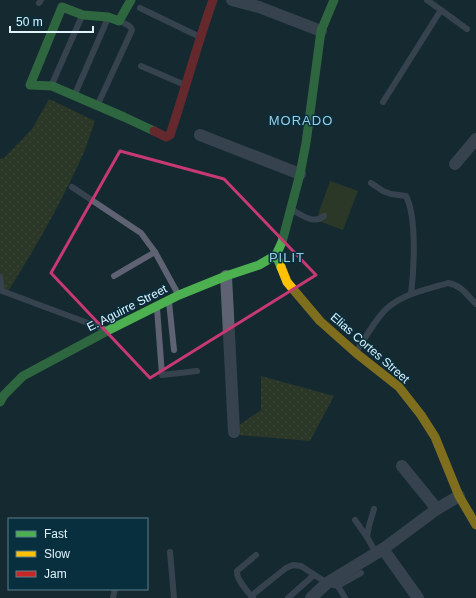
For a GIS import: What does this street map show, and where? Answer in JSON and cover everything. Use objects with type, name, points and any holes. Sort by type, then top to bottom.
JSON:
[{"type":"street","points":[[131,0],[119,21],[108,18],[82,15],[62,7],[30,85],[52,86],[166,137],[170,135],[213,0]]},
{"type":"street","points":[[232,0],[259,7],[321,31]]},
{"type":"street","points":[[276,255],[282,242],[300,174],[306,143],[321,31],[334,0]]},
{"type":"street","points":[[200,135],[300,174]]},
{"type":"street","points":[[455,164],[476,139]]},
{"type":"street","name":"E. Aguirre Street","points":[[1,395],[23,376],[109,330],[179,295],[226,276],[259,265],[276,255]]},
{"type":"street","name":"Elias Cortes Street","points":[[276,255],[287,282],[320,321],[356,353],[399,387],[421,414],[435,437],[466,511],[476,525]]},
{"type":"street","points":[[226,276],[234,432]]},
{"type":"street","points":[[402,466],[437,509]]},
{"type":"street","points":[[310,598],[333,585],[437,509],[459,496]]},
{"type":"street","points":[[380,551],[418,598]]},
{"type":"lane","points":[[427,0],[467,29]]},
{"type":"lane","points":[[140,8],[200,37]]},
{"type":"lane","points":[[383,102],[441,10]]},
{"type":"lane","points":[[52,86],[82,15]]},
{"type":"lane","points":[[75,96],[108,18]]},
{"type":"lane","points":[[97,105],[132,30],[129,25],[119,21]]},
{"type":"lane","points":[[141,66],[186,85]]},
{"type":"lane","points":[[371,183],[383,191],[391,194],[406,196],[410,203],[414,259],[413,279],[410,294]]},
{"type":"lane","points":[[72,187],[141,233],[155,252],[179,295]]},
{"type":"lane","points":[[290,210],[312,220],[321,219],[324,216]]},
{"type":"lane","points":[[114,276],[155,252]]},
{"type":"lane","points":[[0,277],[2,291],[109,330]]},
{"type":"lane","points":[[356,353],[380,315],[393,304],[410,294],[448,283],[460,287],[476,304]]},
{"type":"lane","points":[[169,300],[174,350]]},
{"type":"lane","points":[[157,306],[162,375],[197,371]]},
{"type":"lane","points":[[367,538],[374,509]]},
{"type":"lane","points":[[355,520],[367,538],[380,551]]},
{"type":"lane","points":[[170,552],[174,598]]},
{"type":"lane","points":[[256,555],[236,573],[252,597],[286,568],[293,565],[301,566],[333,585],[345,598]]},
{"type":"lane","points":[[333,585],[361,573]]},
{"type":"lane","points":[[288,598],[314,575]]},
{"type":"highlighted area","points":[[120,151],[224,179],[316,275],[150,378],[51,273]]},
{"type":"green space","points":[[49,99],[95,121],[86,147],[64,195],[7,293],[0,291],[0,159],[4,158],[32,129]]},
{"type":"green space","points":[[330,181],[358,191],[343,230],[316,220]]},
{"type":"green space","points":[[261,376],[334,396],[310,441],[238,435],[239,425],[261,410]]},
{"type":"traffic: fast","points":[[131,0],[119,21],[108,17],[83,15],[62,7],[30,85],[52,86],[154,131]]},
{"type":"traffic: fast","points":[[281,267],[276,255],[282,242],[300,174],[306,143],[321,31],[334,0]]},
{"type":"traffic: fast","points":[[0,402],[4,395],[23,376],[109,330],[179,295],[226,276],[259,265],[276,255]]},
{"type":"traffic: slow","points":[[281,267],[287,282],[320,321],[356,353],[399,387],[421,415],[435,437],[459,496],[476,525]]},
{"type":"traffic: jam","points":[[154,131],[166,137],[170,135],[213,0]]},
{"type":"district","name":"MORADO","points":[[301,120]]},
{"type":"district","name":"PILIT","points":[[287,257]]}]
